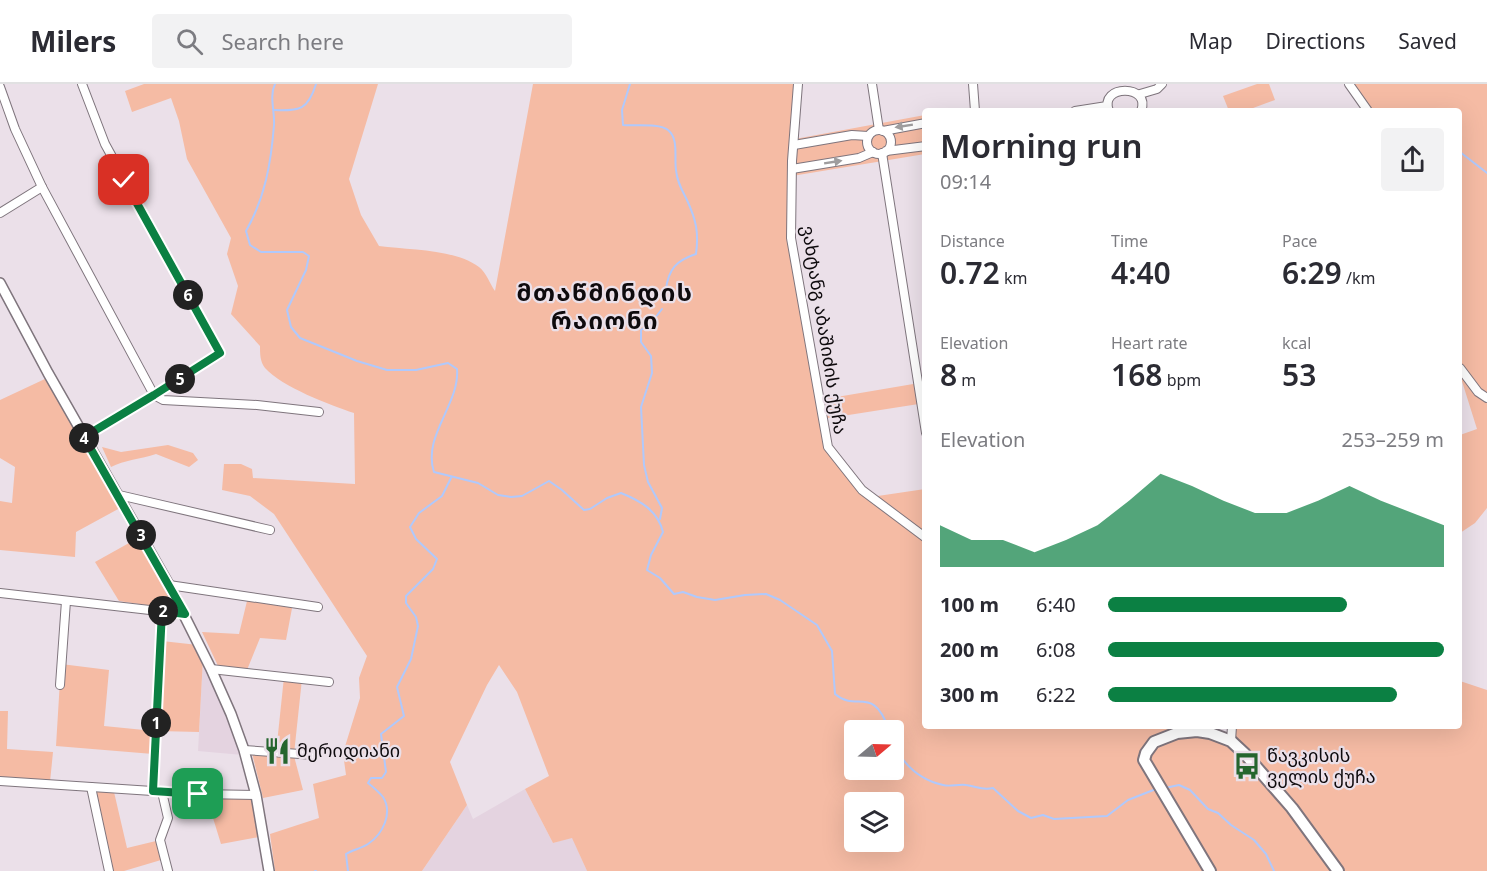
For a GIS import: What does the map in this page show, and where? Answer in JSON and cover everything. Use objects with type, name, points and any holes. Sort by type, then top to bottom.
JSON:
[{"type":"main road","points":[[1210,871],[1144,760],[1149,747],[1160,739],[1177,733],[1197,731],[1210,733],[1230,741],[1245,754],[1277,790],[1338,871]]},
{"type":"street","points":[[82,84],[105,144],[220,353],[84,437]]},
{"type":"street","name":"ვახტანგ აბაშიძის ქუჩა","points":[[798,84],[792,169],[791,238],[828,447],[862,490],[922,535]]},
{"type":"street","points":[[872,84],[881,130],[890,139],[890,144],[880,152]]},
{"type":"street","points":[[973,84],[975,108]]},
{"type":"street","points":[[1140,94],[1162,84]]},
{"type":"street","points":[[1349,84],[1366,108]]},
{"type":"street","points":[[1108,108],[1109,87],[1126,85],[1140,94],[1141,108]]},
{"type":"street","points":[[0,87],[15,129],[42,187],[154,395],[163,400],[257,405],[319,412]]},
{"type":"street","points":[[922,124],[873,131],[868,136],[867,144],[880,152],[922,409]]},
{"type":"street","points":[[794,145],[852,135],[868,136]]},
{"type":"street","points":[[792,169],[922,147]]},
{"type":"street","points":[[0,213],[42,187]]},
{"type":"street","points":[[0,283],[84,437],[185,614],[211,669],[244,750],[256,795],[269,871]]},
{"type":"street","points":[[1462,371],[1478,392],[1487,398]]},
{"type":"street","points":[[119,495],[270,530]]},
{"type":"street","points":[[169,585],[318,607]]},
{"type":"street","points":[[0,593],[185,614]]},
{"type":"street","points":[[60,685],[66,601]]},
{"type":"street","points":[[153,791],[162,611]]},
{"type":"street","points":[[211,669],[328,682]]},
{"type":"street","points":[[1230,741],[1232,729]]},
{"type":"street","points":[[244,750],[314,755]]},
{"type":"street","points":[[0,781],[162,792],[256,795]]},
{"type":"street","points":[[91,787],[109,871]]},
{"type":"street","points":[[162,792],[168,818],[160,840],[168,871]]},
{"type":"shaded area","points":[[144,84],[378,84],[349,179],[361,215],[379,246],[445,254],[469,261],[481,269],[495,291],[533,84],[798,84],[795,139],[922,116],[922,154],[792,176],[791,238],[819,400],[922,383],[922,403],[823,419],[828,447],[871,497],[922,489],[922,729],[1177,729],[1177,733],[1230,741],[1232,729],[1462,729],[1462,682],[1487,690],[1487,871],[587,871],[572,838],[553,843],[525,789],[549,776],[517,692],[499,665],[450,762],[467,805],[422,871],[275,871],[270,834],[319,818],[313,784],[346,775],[343,753],[360,698],[359,678],[367,656],[274,514],[250,496],[222,490],[224,464],[241,464],[252,469],[253,478],[355,484],[354,413],[294,388],[273,375],[265,368],[261,360],[260,346],[231,314],[238,286],[227,254],[231,238],[187,159],[179,121],[171,98],[132,112],[125,91]],"holes":[[[1247,755],[1277,779],[1327,848]]]},
{"type":"shaded area","points":[[1257,84],[1269,84],[1275,100],[1253,108],[1228,108],[1223,96]]},
{"type":"shaded area","points":[[1349,84],[1487,84],[1487,508],[1475,523],[1462,532],[1462,434],[1477,429],[1462,381],[1462,108],[1366,108]]},
{"type":"shaded area","points":[[47,378],[120,508],[76,532],[75,557],[0,550],[0,501],[12,503],[15,467],[0,458],[0,400]]},
{"type":"shaded area","points":[[168,445],[193,453],[198,460],[189,467],[156,454],[111,467],[102,447],[121,452]]},
{"type":"shaded area","points":[[138,538],[179,610],[119,601],[95,562]]},
{"type":"shaded area","points":[[248,597],[293,603],[286,640],[260,638],[247,670],[219,668],[202,632],[239,634]]},
{"type":"shaded area","points":[[162,641],[198,645],[203,658],[199,732],[158,731]]},
{"type":"shaded area","points":[[203,658],[218,690],[243,755],[198,751]]},
{"type":"shaded area","points":[[61,664],[109,670],[104,726],[154,731],[153,754],[56,746]]},
{"type":"shaded area","points":[[284,677],[302,679],[294,754],[276,753]]},
{"type":"shaded area","points":[[0,711],[8,711],[7,749],[53,752],[50,782],[0,779]]},
{"type":"shaded area","points":[[252,753],[294,756],[303,790],[263,798]]},
{"type":"shaded area","points":[[525,789],[553,843],[572,837],[587,871],[422,871],[467,805],[473,819]]},
{"type":"shaded area","points":[[94,791],[114,792],[127,848],[156,841],[161,860],[124,871],[111,871]]},
{"type":"shaded area","points":[[199,797],[255,797],[259,837],[221,844],[213,818],[205,819]]},
{"type":"waterway","points":[[275,84],[272,99],[274,125],[269,167],[258,206],[246,231],[250,245],[261,252],[303,252],[309,256],[306,270],[287,310],[291,327],[300,338],[357,361],[387,370],[416,370],[448,363],[457,369],[456,382],[433,446],[434,472],[478,483],[498,495],[511,497],[522,496],[549,481],[584,510],[621,493],[635,500],[653,513],[663,532],[651,555],[647,570],[660,578],[674,594],[683,592],[715,600],[766,594],[780,600],[817,625],[832,651],[835,694],[850,701],[871,703],[885,720]]},
{"type":"waterway","points":[[274,110],[302,107],[310,99],[316,84]]},
{"type":"waterway","points":[[630,84],[622,110],[623,125],[659,126],[668,130],[675,143],[677,178],[695,220],[696,254],[675,266],[669,276],[666,290]]},
{"type":"waterway","points":[[1462,154],[1487,173]]},
{"type":"waterway","points":[[660,519],[662,508],[648,482],[644,465],[641,407],[652,373],[651,356],[641,342],[641,330],[651,323],[662,309]]},
{"type":"waterway","points":[[348,871],[346,854],[373,840],[382,829],[387,816],[383,797],[368,783],[371,778],[382,778],[386,772],[381,734],[404,716],[397,687],[411,659],[418,626],[416,617],[406,603],[406,596],[433,569],[437,559],[416,539],[410,527],[419,513],[442,496],[451,478]]},
{"type":"waterway","points":[[904,760],[914,771],[935,783],[946,786],[993,788],[1018,811],[1031,818],[1043,815],[1054,819],[1107,816],[1128,800],[1156,789]]},
{"type":"waterway","points":[[1165,788],[1179,785],[1190,790],[1208,809],[1218,813],[1231,825],[1254,840],[1266,854],[1274,871]]},
{"type":"place","name":"მერიდიანი","points":[[277,751]]},
{"type":"place","name":"წავკისის ველის ქუჩა","points":[[1247,766]]},
{"type":"district","name":"მთაწმინდის რაიონი","points":[[605,307]]},
{"type":"route","points":[[124,180],[220,353],[84,437],[185,614],[162,611],[153,791],[198,794]]}]
